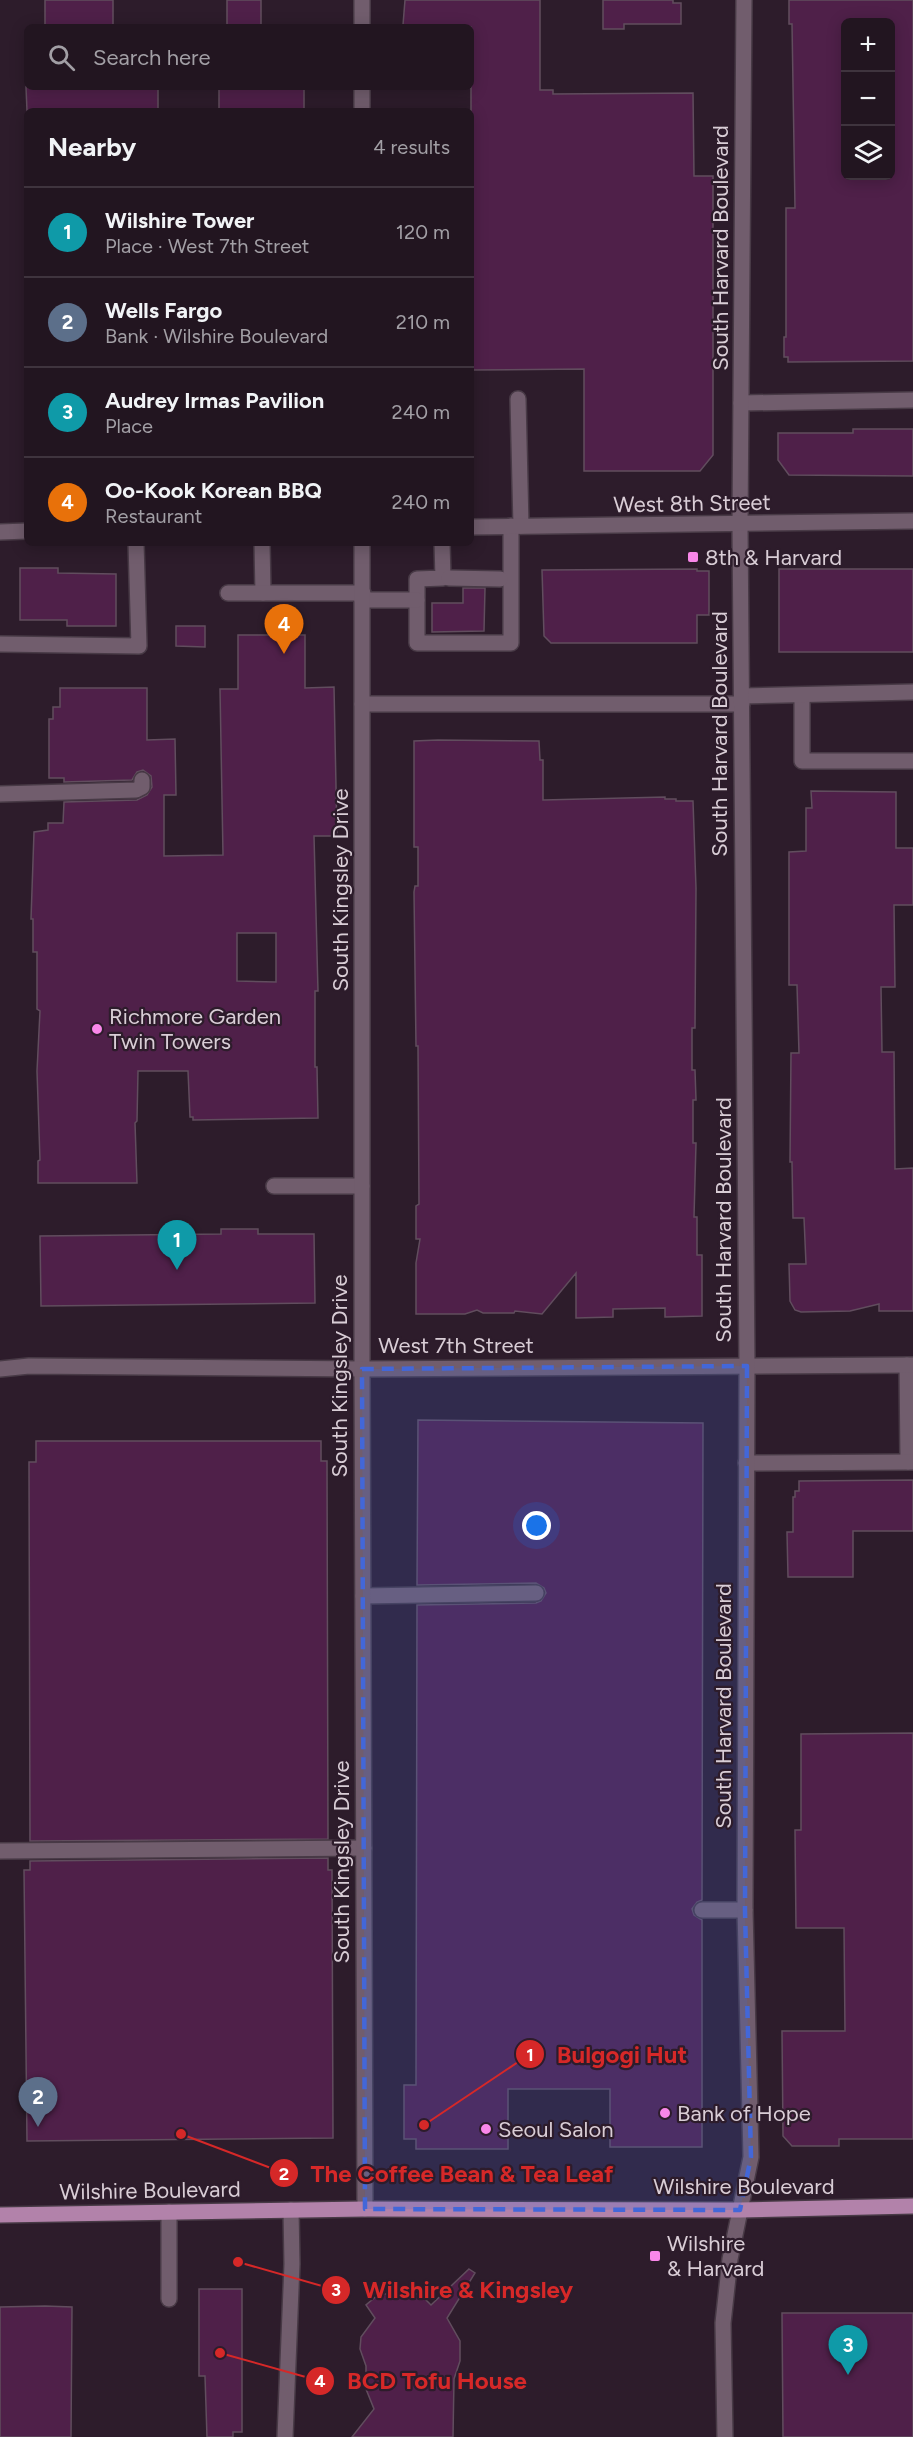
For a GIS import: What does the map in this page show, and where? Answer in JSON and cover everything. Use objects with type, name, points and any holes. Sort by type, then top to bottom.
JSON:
[{"type":"main road","name":"Wilshire Boulevard","points":[[0,2215],[365,2209],[740,2210],[913,2206]]},
{"type":"street","points":[[362,0],[362,24]]},
{"type":"street","name":"South Harvard Boulevard","points":[[724,2437],[723,2323],[730,2259],[752,2157],[745,1910],[747,1366],[740,525],[744,0]]},
{"type":"street","points":[[362,90],[362,108]]},
{"type":"street","points":[[506,578],[417,579],[417,643],[512,643],[506,578],[516,526],[518,399]]},
{"type":"street","points":[[741,403],[913,400]]},
{"type":"street","name":"West 8th Street","points":[[474,527],[913,521]]},
{"type":"street","points":[[0,532],[24,531]]},
{"type":"street","points":[[0,644],[139,646],[136,546]]},
{"type":"street","points":[[262,546],[263,593]]},
{"type":"street","name":"South Kingsley Drive","points":[[362,546],[365,2209]]},
{"type":"street","points":[[442,546],[446,578],[463,593]]},
{"type":"street","points":[[485,593],[506,578]]},
{"type":"street","points":[[228,593],[417,600]]},
{"type":"street","points":[[362,704],[742,700],[802,695],[913,692]]},
{"type":"street","points":[[802,695],[802,760],[913,761]]},
{"type":"street","points":[[0,794],[136,790],[142,787],[142,780]]},
{"type":"street","points":[[274,1186],[362,1186]]},
{"type":"street","points":[[746,1463],[910,1462],[910,1365]]},
{"type":"street","name":"West 7th Street","points":[[0,1369],[29,1366],[362,1369],[910,1365]]},
{"type":"street","points":[[363,1596],[536,1593]]},
{"type":"street","points":[[0,1851],[364,1848]]},
{"type":"street","points":[[702,1910],[745,1910]]},
{"type":"street","points":[[285,2437],[292,2264],[291,2210]]},
{"type":"street","points":[[169,2299],[170,2212]]},
{"type":"highlighted area","points":[[747,1366],[745,1910],[751,2157],[740,2210],[365,2209],[362,1369]]},
{"type":"building","points":[[45,0],[113,0],[113,24],[45,24]]},
{"type":"building","points":[[227,0],[261,0],[261,24],[227,24]]},
{"type":"building","points":[[405,0],[540,0],[540,90],[553,90],[553,94],[693,93],[694,176],[713,176],[713,455],[700,471],[584,471],[584,369],[474,370],[474,108],[471,108],[471,90],[474,90],[474,24],[403,24]]},
{"type":"building","points":[[603,0],[673,0],[673,3],[681,3],[681,24],[624,24],[624,29],[603,29]]},
{"type":"building","points":[[789,0],[913,0],[913,361],[788,362],[788,357],[784,357],[786,208],[795,208],[792,24],[789,24]]},
{"type":"building","points":[[26,90],[158,90],[158,108],[27,108]]},
{"type":"building","points":[[219,90],[304,90],[304,108],[219,108]]},
{"type":"building","points":[[853,429],[913,429],[913,476],[789,475],[778,460],[778,433],[853,433]]},
{"type":"building","points":[[20,568],[58,568],[58,573],[116,574],[116,626],[67,626],[67,620],[20,620]]},
{"type":"building","points":[[697,569],[697,571],[709,571],[709,615],[697,615],[697,643],[551,643],[544,636],[542,570]]},
{"type":"building","points":[[779,569],[913,569],[913,652],[779,652]]},
{"type":"building","points":[[463,588],[485,588],[484,631],[432,632],[432,603],[463,603]]},
{"type":"building","points":[[176,626],[205,626],[205,647],[176,646]]},
{"type":"building","points":[[238,635],[305,635],[305,688],[334,687],[337,836],[314,836],[318,991],[315,991],[315,1067],[317,1067],[318,1118],[193,1120],[193,1117],[190,1117],[188,1071],[138,1071],[137,1121],[135,1123],[137,1183],[38,1183],[38,1161],[40,1160],[37,1071],[40,1011],[37,1009],[37,952],[33,952],[33,919],[31,919],[34,832],[48,830],[48,823],[63,823],[64,802],[137,800],[147,795],[152,787],[151,776],[143,770],[137,772],[132,780],[64,782],[64,778],[49,778],[49,719],[53,719],[53,707],[60,707],[60,688],[147,688],[147,740],[175,739],[176,795],[164,795],[164,856],[223,855],[220,689],[238,689]],"holes":[[[237,933],[276,933],[276,982],[237,981]]]},
{"type":"building","points":[[414,741],[539,741],[540,760],[543,760],[543,800],[665,797],[665,799],[676,799],[676,801],[693,801],[696,888],[695,1028],[692,1028],[692,1070],[695,1070],[696,1100],[693,1100],[693,1143],[696,1143],[694,1217],[697,1217],[697,1255],[702,1255],[702,1316],[665,1317],[665,1308],[613,1309],[613,1317],[576,1318],[576,1273],[542,1314],[515,1311],[514,1313],[483,1313],[477,1310],[465,1314],[416,1314],[416,1263],[420,1239],[416,1239],[416,1206],[419,1204],[414,892],[415,886],[418,886],[418,847],[414,847]]},
{"type":"building","points":[[811,791],[896,792],[896,848],[913,848],[913,905],[894,905],[895,987],[881,987],[882,1052],[894,1052],[895,1169],[913,1168],[913,1311],[879,1311],[879,1304],[850,1311],[801,1312],[795,1310],[790,1301],[789,1264],[806,1264],[804,1218],[793,1218],[792,1162],[790,1162],[791,1053],[799,1053],[797,985],[789,985],[789,852],[806,851],[806,808],[812,808]]},
{"type":"building","points":[[221,1229],[258,1229],[258,1234],[314,1234],[315,1303],[41,1306],[40,1236],[221,1234]]},
{"type":"building","points":[[418,1420],[703,1423],[702,1900],[697,1902],[692,1909],[694,1915],[702,1920],[702,2147],[610,2147],[610,2089],[508,2089],[508,2149],[416,2149],[416,2139],[404,2139],[404,2085],[416,2085],[417,1605],[536,1603],[541,1601],[546,1593],[544,1588],[536,1583],[417,1585]]},
{"type":"building","points":[[36,1441],[321,1441],[321,1461],[327,1461],[328,1839],[30,1841],[29,1462],[36,1462]]},
{"type":"building","points":[[913,1480],[913,1531],[853,1531],[853,1577],[788,1577],[787,1532],[793,1532],[793,1497],[795,1497],[795,1491],[799,1491],[799,1481]]},
{"type":"building","points":[[913,1733],[913,2139],[839,2139],[839,2146],[792,2146],[783,2136],[782,2031],[845,2031],[844,1928],[796,1928],[795,1830],[801,1830],[801,1734]]},
{"type":"building","points":[[328,1858],[328,1870],[332,1870],[333,2138],[27,2141],[24,1870],[30,1870],[30,1861]]},
{"type":"building","points":[[469,2269],[475,2273],[447,2318],[460,2341],[460,2361],[454,2379],[453,2437],[352,2437],[374,2409],[366,2389],[366,2366],[360,2349],[361,2337],[375,2318],[366,2305],[379,2294],[420,2294],[431,2305]]},
{"type":"building","points":[[199,2289],[242,2289],[242,2432],[233,2432],[233,2437],[207,2437],[205,2376],[199,2376]]},
{"type":"building","points":[[0,2307],[72,2307],[71,2437],[0,2437]]},
{"type":"building","points":[[782,2313],[913,2313],[913,2437],[783,2437]]},
{"type":"place","name":"8th & Harvard","points":[[693,557]]},
{"type":"place","name":"Oo-Kook Korean BBQ","points":[[284,654]]},
{"type":"place","name":"Richmore Garden Twin Towers","points":[[97,1029]]},
{"type":"place","name":"Wilshire Tower","points":[[177,1270]]},
{"type":"place","name":"Bank of Hope","points":[[665,2113]]},
{"type":"place","name":"Bulgogi Hut","points":[[424,2125]]},
{"type":"place","name":"Wells Fargo","points":[[38,2127]]},
{"type":"place","name":"Seoul Salon","points":[[486,2129]]},
{"type":"place","name":"The Coffee Bean & Tea Leaf","points":[[181,2134]]},
{"type":"place","name":"Wilshire & Harvard","points":[[655,2256]]},
{"type":"place","name":"Wilshire & Kingsley","points":[[238,2262]]},
{"type":"place","name":"BCD Tofu House","points":[[220,2353]]},
{"type":"place","name":"Audrey Irmas Pavilion","points":[[848,2375]]}]
